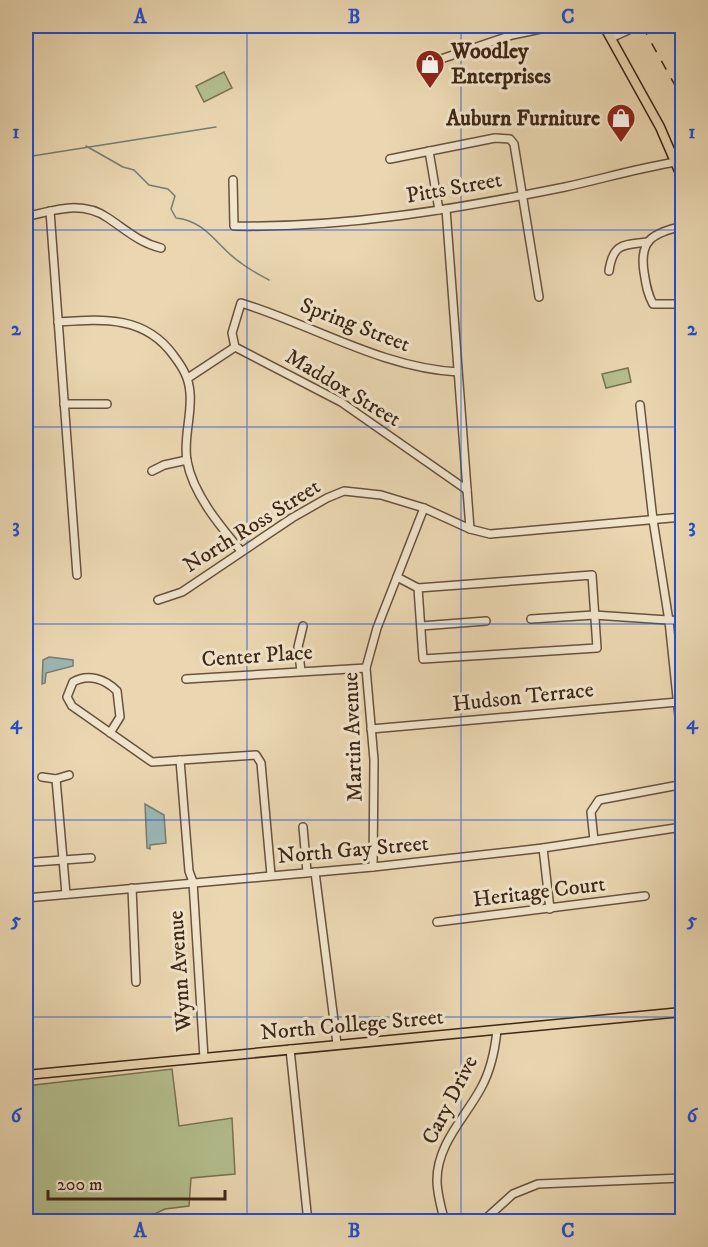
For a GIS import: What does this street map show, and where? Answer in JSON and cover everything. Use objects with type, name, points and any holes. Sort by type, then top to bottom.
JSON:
[{"type":"main road","points":[[604,26],[676,162],[682,178]]},
{"type":"main road","name":"North College Street","points":[[26,1075],[682,1012]]},
{"type":"street","points":[[438,60],[512,35],[555,26]]},
{"type":"street","points":[[611,38],[637,26]]},
{"type":"street","points":[[679,26],[682,32]]},
{"type":"street","points":[[390,159],[495,138],[510,139],[514,144],[539,297]]},
{"type":"street","points":[[429,151],[442,210],[470,529]]},
{"type":"street","name":"Pitts Street","points":[[233,180],[234,226],[311,226],[442,210],[676,162]]},
{"type":"street","points":[[26,217],[75,207],[88,209],[105,216],[145,244],[161,248]]},
{"type":"street","points":[[50,211],[77,575]]},
{"type":"street","points":[[682,226],[661,232],[648,242],[641,254],[647,293],[653,304],[682,304]]},
{"type":"street","points":[[609,271],[611,254],[618,248],[648,242]]},
{"type":"street","name":"Spring Street","points":[[235,347],[232,333],[240,303],[402,363],[438,371],[458,372]]},
{"type":"street","points":[[58,322],[101,319],[122,321],[141,327],[158,338],[172,352],[188,378],[190,406],[187,460],[201,495],[223,529],[241,550]]},
{"type":"street","points":[[188,378],[235,347]]},
{"type":"street","name":"Maddox Street","points":[[235,347],[341,402],[467,490]]},
{"type":"street","points":[[64,404],[107,404]]},
{"type":"street","points":[[640,405],[653,520],[669,621],[682,745]]},
{"type":"street","points":[[152,471],[164,465],[187,460]]},
{"type":"street","name":"North Ross Street","points":[[158,600],[182,592],[241,550],[327,498],[344,491],[381,495],[424,508],[482,533],[504,534],[682,517]]},
{"type":"street","name":"Martin Avenue","points":[[373,867],[374,760],[366,668],[377,628],[424,508]]},
{"type":"street","points":[[397,577],[418,588],[592,575],[597,648],[423,660],[418,588]]},
{"type":"street","points":[[531,619],[594,615],[682,621]]},
{"type":"street","points":[[421,626],[486,621]]},
{"type":"street","points":[[301,671],[298,647],[303,626]]},
{"type":"street","name":"Center Place","points":[[186,679],[366,668]]},
{"type":"street","points":[[110,733],[120,717],[117,691],[102,680],[80,678],[73,682],[68,697],[72,706],[110,733],[152,762],[251,754],[259,759],[271,876]]},
{"type":"street","name":"Hudson Terrace","points":[[371,729],[678,702]]},
{"type":"street","name":"Wynn Avenue","points":[[180,760],[189,871],[193,882],[204,1058]]},
{"type":"street","points":[[42,777],[56,780],[69,775]]},
{"type":"street","points":[[56,780],[66,894]]},
{"type":"street","points":[[594,840],[591,812],[593,805],[599,800],[679,785]]},
{"type":"street","points":[[303,826],[337,1044]]},
{"type":"street","name":"North Gay Street","points":[[26,898],[373,867],[543,848],[682,827]]},
{"type":"street","points":[[543,848],[550,909]]},
{"type":"street","points":[[34,862],[91,858]]},
{"type":"street","points":[[132,888],[136,981]]},
{"type":"street","name":"Heritage Court","points":[[437,922],[645,896]]},
{"type":"street","name":"Cary Drive","points":[[445,1221],[437,1180],[440,1159],[448,1140],[481,1088],[490,1068],[497,1030]]},
{"type":"street","points":[[290,1049],[308,1221]]},
{"type":"street","points":[[482,1221],[513,1194],[538,1184],[682,1178]]},
{"type":"green space","points":[[224,72],[232,88],[204,102],[196,86]]},
{"type":"green space","points":[[628,368],[631,382],[606,388],[602,374]]},
{"type":"green space","points":[[172,1069],[179,1126],[232,1118],[235,1174],[191,1178],[189,1206],[165,1209],[152,1215],[150,1221],[26,1221],[26,1086]]},
{"type":"water","points":[[49,657],[73,660],[73,666],[46,673],[45,683],[42,684],[43,660]]},
{"type":"water","points":[[145,804],[164,815],[166,843],[150,845],[150,849],[147,848]]},
{"type":"waterway","points":[[26,157],[216,127]]},
{"type":"waterway","points":[[86,146],[123,167],[134,170],[149,185],[168,189],[175,196],[171,209],[176,218],[196,224],[233,257],[269,280]]},
{"type":"railway","points":[[642,26],[682,98]]},
{"type":"place","name":"Woodley Enterprises","points":[[430,90]]},
{"type":"place","name":"Auburn Furniture","points":[[621,144]]}]
